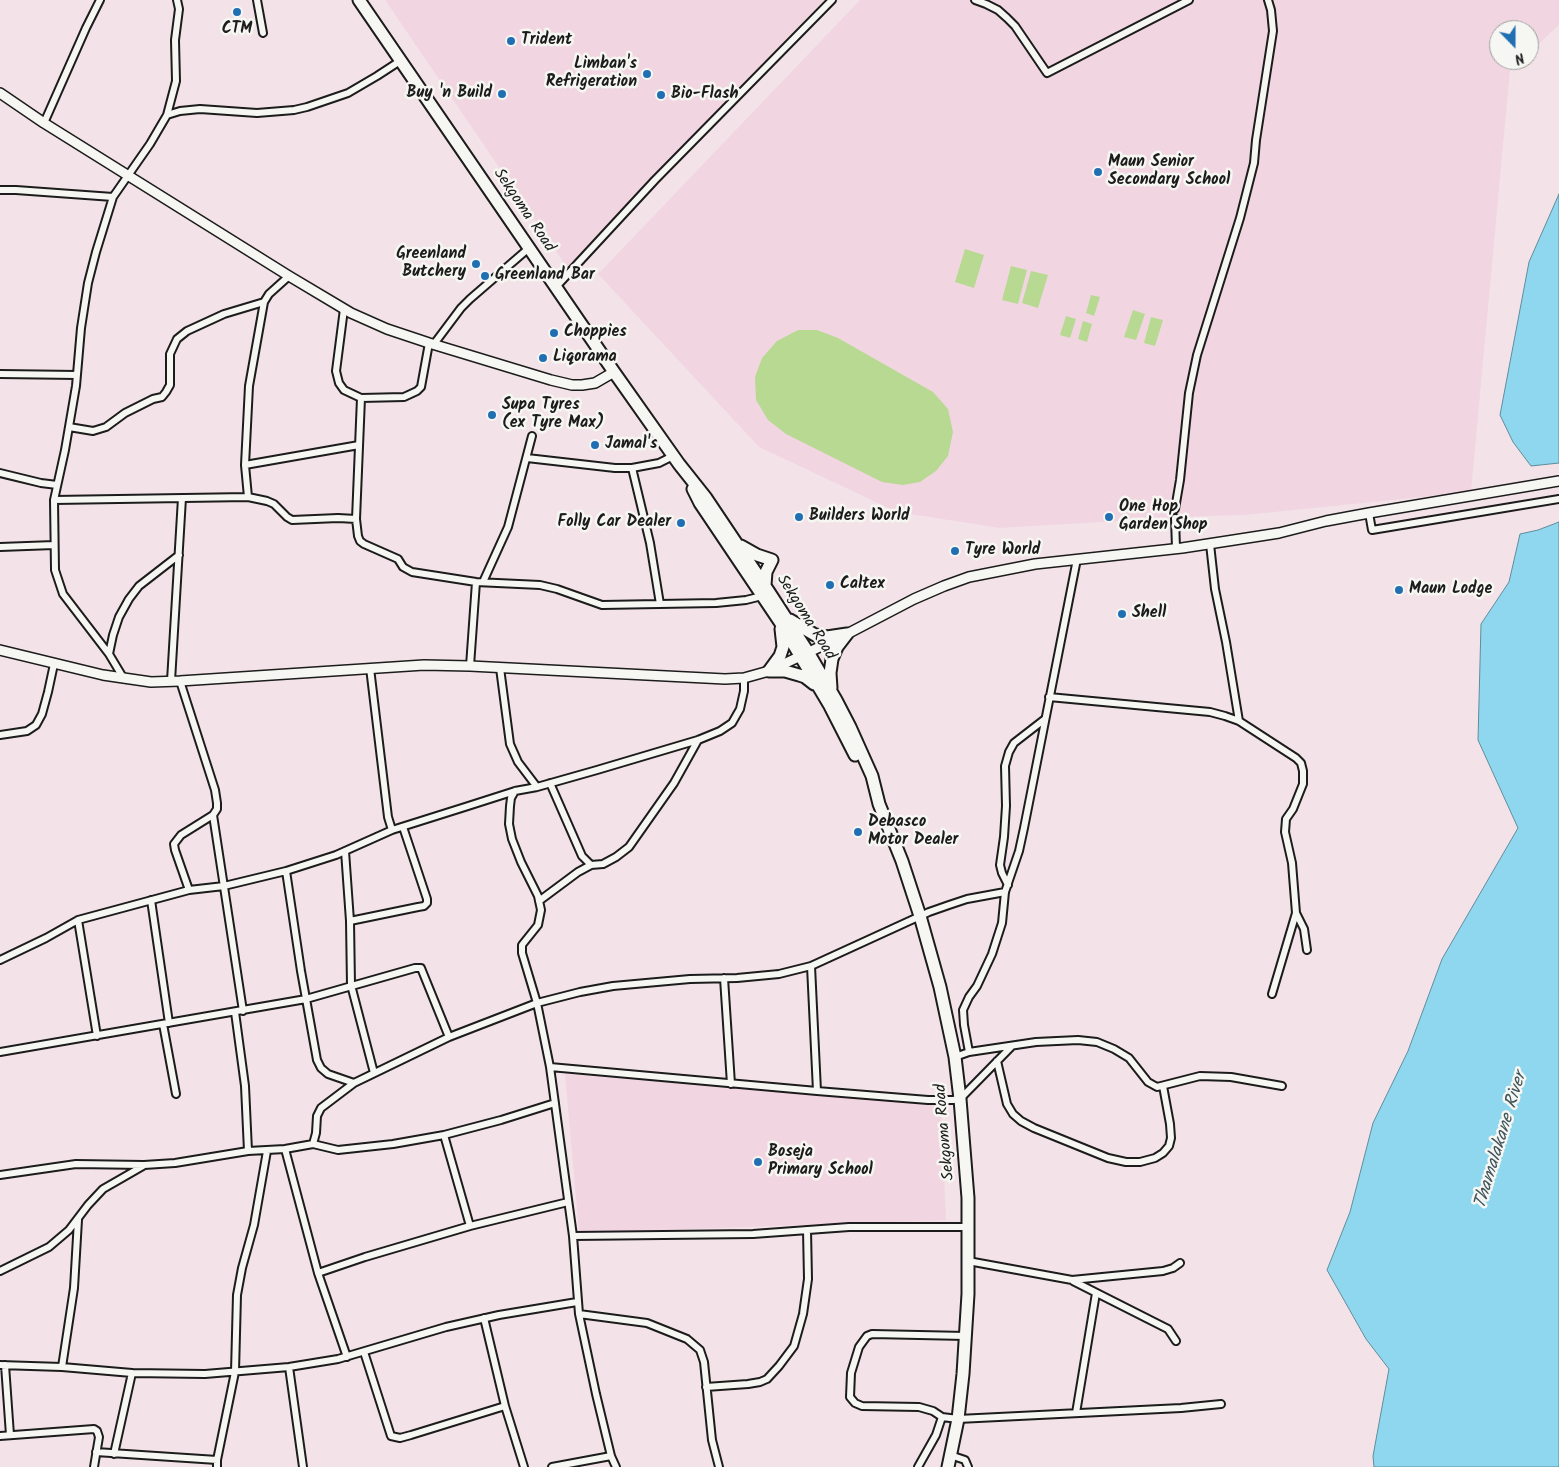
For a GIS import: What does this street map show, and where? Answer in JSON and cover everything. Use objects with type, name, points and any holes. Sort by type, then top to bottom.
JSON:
[{"type":"highway","name":"Sekgoma Road","points":[[358,0],[555,288],[737,543],[764,591]]},
{"type":"highway","name":"Sekgoma Road","points":[[676,460],[700,503],[764,591],[850,727],[872,776],[879,804],[902,861],[940,987],[955,1057],[960,1099],[967,1181],[968,1227],[966,1336],[958,1420],[949,1461]]},
{"type":"highway","points":[[737,543],[746,550],[772,560],[766,572],[764,591]]},
{"type":"highway","points":[[769,671],[780,656],[783,646],[783,620],[815,635],[828,637],[847,634]]},
{"type":"highway","points":[[828,695],[832,659],[837,647],[847,634]]},
{"type":"highway","points":[[769,671],[785,671],[805,677],[828,695]]},
{"type":"street","points":[[44,122],[100,0]]},
{"type":"street","points":[[124,679],[109,654],[63,594],[55,570],[54,500],[69,427],[77,375],[80,328],[88,283],[113,197],[168,115],[176,81],[175,40],[179,9],[177,0]]},
{"type":"street","points":[[258,0],[263,33]]},
{"type":"street","points":[[555,288],[655,180],[832,0]]},
{"type":"street","points":[[975,0],[998,10],[1015,26],[1047,73],[1189,0]]},
{"type":"street","points":[[1175,509],[1189,393],[1197,356],[1240,218],[1254,164],[1257,130],[1273,31],[1268,0]]},
{"type":"street","points":[[168,115],[180,111],[200,109],[256,113],[307,108],[348,93],[400,61]]},
{"type":"street","points":[[0,93],[289,276],[344,309],[387,329],[572,385],[595,382],[614,372]]},
{"type":"street","points":[[0,190],[113,197]]},
{"type":"street","points":[[344,309],[336,371],[339,383],[344,390],[361,398],[404,397],[421,387],[432,343],[470,299],[528,248]]},
{"type":"street","points":[[248,497],[245,465],[249,386],[264,302],[269,294],[289,276]]},
{"type":"street","points":[[69,427],[93,432],[139,406],[162,397],[170,385],[170,354],[177,339],[187,331],[224,314],[264,302]]},
{"type":"street","points":[[0,374],[77,375]]},
{"type":"street","points":[[361,398],[356,520],[360,541],[398,559],[407,570],[479,582],[540,586],[602,605],[716,603],[746,600],[764,591]]},
{"type":"street","points":[[470,666],[479,582],[508,527],[532,436]]},
{"type":"street","points":[[245,465],[359,445]]},
{"type":"street","points":[[527,458],[613,468],[632,468],[676,460]]},
{"type":"street","points":[[632,468],[650,543],[660,604]]},
{"type":"street","points":[[0,473],[57,485]]},
{"type":"street","points":[[0,650],[124,679],[151,682],[424,665],[725,680],[744,678],[769,671],[847,634],[914,599],[969,577],[1035,564],[1210,544],[1279,533],[1326,521],[1557,481]]},
{"type":"street","points":[[54,500],[248,497],[274,504],[292,520],[338,518],[356,520]]},
{"type":"street","points":[[182,498],[176,681],[215,790],[217,809],[213,815],[181,835],[174,844],[189,890]]},
{"type":"street","points":[[1369,513],[1372,530],[1559,499]]},
{"type":"street","points":[[1175,518],[1176,548]]},
{"type":"street","points":[[1210,544],[1213,574],[1239,721]]},
{"type":"street","points":[[0,547],[54,545]]},
{"type":"street","points":[[109,654],[119,617],[129,599],[139,586],[180,555]]},
{"type":"street","points":[[969,1052],[963,1010],[992,954],[1002,923],[1007,889],[1024,828],[1077,559]]},
{"type":"street","points":[[0,735],[27,731],[36,725],[42,714],[54,664]]},
{"type":"street","points":[[370,668],[388,817],[392,830]]},
{"type":"street","points":[[500,668],[510,744],[518,762],[537,787]]},
{"type":"street","points":[[0,960],[78,920],[189,890],[224,886],[286,871],[344,851],[392,830],[515,791],[537,787],[698,740],[720,731],[732,723],[740,709],[744,692],[744,678]]},
{"type":"street","points":[[1049,697],[1210,712],[1239,721],[1301,763],[1304,779],[1293,809],[1286,819],[1285,832],[1292,863],[1296,913],[1272,994]]},
{"type":"street","points":[[1007,889],[1000,865],[1004,837],[1006,806],[1005,766],[1008,752],[1021,736],[1045,719]]},
{"type":"street","points":[[539,901],[578,872],[591,865],[603,864],[629,847],[674,783],[698,740]]},
{"type":"street","points":[[550,783],[582,856],[591,865]]},
{"type":"street","points":[[515,791],[511,798],[510,806],[509,824],[512,839],[539,901],[541,910],[538,925],[522,945],[522,953],[537,1003],[550,1067],[573,1236],[579,1314],[596,1394],[611,1456],[616,1467]]},
{"type":"street","points":[[213,815],[243,1011]]},
{"type":"street","points":[[350,921],[424,906],[426,903],[427,899],[403,827]]},
{"type":"street","points":[[344,851],[350,921],[351,985],[374,1073]]},
{"type":"street","points":[[286,871],[317,1060],[328,1074],[354,1083]]},
{"type":"street","points":[[313,1144],[316,1134],[317,1116],[321,1108],[354,1083],[449,1037],[537,1003],[613,986],[779,974],[811,966],[920,916],[949,905],[1007,889]]},
{"type":"street","points":[[151,900],[176,1094]]},
{"type":"street","points":[[1296,913],[1304,929],[1307,950]]},
{"type":"street","points":[[78,920],[97,1036]]},
{"type":"street","points":[[811,966],[818,1091]]},
{"type":"street","points":[[0,1052],[306,999],[415,968],[420,968],[426,978],[449,1037]]},
{"type":"street","points":[[724,978],[730,1084]]},
{"type":"street","points":[[235,1012],[244,1086],[248,1151]]},
{"type":"street","points":[[955,1057],[969,1052],[1036,1042],[1078,1040],[1097,1042],[1114,1049],[1129,1058],[1143,1077],[1157,1087],[1200,1076],[1231,1077],[1282,1086]]},
{"type":"street","points":[[550,1067],[928,1100],[960,1099],[1012,1046]]},
{"type":"street","points":[[997,1061],[1007,1104],[1013,1114],[1021,1121],[1108,1158],[1126,1162],[1140,1162],[1155,1158],[1169,1146],[1171,1138],[1170,1124],[1163,1086]]},
{"type":"street","points":[[0,1174],[76,1164],[144,1165],[175,1163],[248,1151],[267,1151],[313,1144],[338,1150],[393,1144],[501,1120],[555,1104]]},
{"type":"street","points":[[444,1134],[470,1226]]},
{"type":"street","points":[[285,1149],[318,1273],[347,1357]]},
{"type":"street","points":[[96,1452],[217,1463],[235,1372],[237,1295],[242,1268],[254,1225],[267,1151]]},
{"type":"street","points":[[0,1271],[49,1248],[69,1230],[102,1189],[144,1165]]},
{"type":"street","points":[[318,1273],[470,1226],[568,1202]]},
{"type":"street","points":[[62,1367],[74,1288],[78,1219]]},
{"type":"street","points":[[573,1236],[754,1234],[850,1227],[968,1227]]},
{"type":"street","points":[[706,1387],[748,1384],[767,1379],[794,1346],[803,1314],[808,1279],[807,1230]]},
{"type":"street","points":[[968,1261],[1072,1280],[1163,1271],[1173,1268],[1180,1263]]},
{"type":"street","points":[[1072,1280],[1168,1329],[1176,1341]]},
{"type":"street","points":[[1076,1412],[1096,1293]]},
{"type":"street","points":[[10,1435],[2,1365],[62,1367],[132,1373],[205,1374],[289,1367],[347,1357],[446,1326],[577,1302]]},
{"type":"street","points":[[579,1314],[647,1323],[687,1339],[700,1350],[704,1362],[712,1440],[719,1467]]},
{"type":"street","points":[[484,1318],[505,1406],[524,1467]]},
{"type":"street","points":[[966,1336],[872,1334],[863,1340],[859,1347],[851,1373],[850,1397],[855,1403],[862,1406],[919,1407],[958,1420],[1076,1412],[1181,1408],[1221,1404]]},
{"type":"street","points":[[364,1352],[391,1436],[400,1438],[505,1406]]},
{"type":"street","points":[[289,1367],[303,1467]]},
{"type":"street","points":[[114,1454],[132,1373]]},
{"type":"street","points":[[918,1467],[936,1434],[942,1416]]},
{"type":"street","points":[[0,1436],[94,1429],[99,1437],[94,1467]]},
{"type":"street","points":[[552,1467],[611,1456]]},
{"type":"street","points":[[949,1461],[965,1460],[968,1467]]},
{"type":"shaded area","points":[[385,0],[824,0],[567,267]]},
{"type":"shaded area","name":"Maun Senior Secondary School","points":[[860,0],[1559,0],[1559,25],[1539,44],[1539,20],[1489,20],[1489,70],[1510,70],[1471,492],[1245,515],[1000,528],[897,512],[759,447],[598,274]]},
{"type":"shaded area","name":"Boseja Primary School","points":[[565,1074],[941,1104],[946,1220],[579,1233]]},
{"type":"green space","points":[[965,249],[984,255],[974,288],[955,282]]},
{"type":"green space","points":[[1011,266],[1027,270],[1018,304],[1002,300]]},
{"type":"green space","points":[[1031,271],[1048,275],[1038,308],[1022,303]]},
{"type":"green space","points":[[1091,295],[1100,297],[1094,316],[1086,313]]},
{"type":"green space","points":[[1133,310],[1145,314],[1136,340],[1124,337]]},
{"type":"green space","points":[[1066,316],[1076,319],[1070,338],[1060,335]]},
{"type":"green space","points":[[1151,317],[1163,320],[1155,346],[1144,343]]},
{"type":"green space","points":[[1083,321],[1092,324],[1087,342],[1078,339]]},
{"type":"green space","points":[[798,330],[817,330],[838,338],[933,392],[948,409],[953,432],[948,456],[936,471],[920,482],[903,485],[882,482],[786,434],[768,420],[756,400],[755,377],[762,358],[777,341]]},
{"type":"water","points":[[1559,194],[1559,463],[1531,466],[1513,442],[1500,415],[1529,262]]},
{"type":"water","name":"Thamalakane River","points":[[1559,522],[1559,1467],[1374,1467],[1373,1456],[1389,1369],[1366,1339],[1327,1270],[1350,1212],[1373,1123],[1408,1051],[1442,959],[1518,828],[1478,740],[1481,624],[1509,582],[1520,534]]},
{"type":"place","name":"CTM","points":[[237,12]]},
{"type":"place","name":"Trident","points":[[511,41]]},
{"type":"place","name":"Limban's Refrigeration","points":[[647,74]]},
{"type":"place","name":"Buy 'n Build","points":[[502,94]]},
{"type":"place","name":"Bio-Flash","points":[[661,95]]},
{"type":"place","name":"Maun Senior Secondary School","points":[[1098,172]]},
{"type":"place","name":"Greenland Butchery","points":[[476,264]]},
{"type":"place","name":"Greenland Bar","points":[[485,276]]},
{"type":"place","name":"Choppies","points":[[554,333]]},
{"type":"place","name":"Liqorama","points":[[543,358]]},
{"type":"place","name":"Supa Tyres (ex Tyre Max)","points":[[492,415]]},
{"type":"place","name":"Jamal's","points":[[595,445]]},
{"type":"place","name":"Builders World","points":[[799,517]]},
{"type":"place","name":"One Hop Garden Shop","points":[[1109,517]]},
{"type":"place","name":"Folly Car Dealer","points":[[681,523]]},
{"type":"place","name":"Tyre World","points":[[955,551]]},
{"type":"place","name":"Caltex","points":[[830,585]]},
{"type":"place","name":"Maun Lodge","points":[[1399,590]]},
{"type":"place","name":"Shell","points":[[1122,614]]},
{"type":"place","name":"Debasco Motor Dealer","points":[[858,832]]},
{"type":"place","name":"Boseja Primary School","points":[[758,1162]]}]
